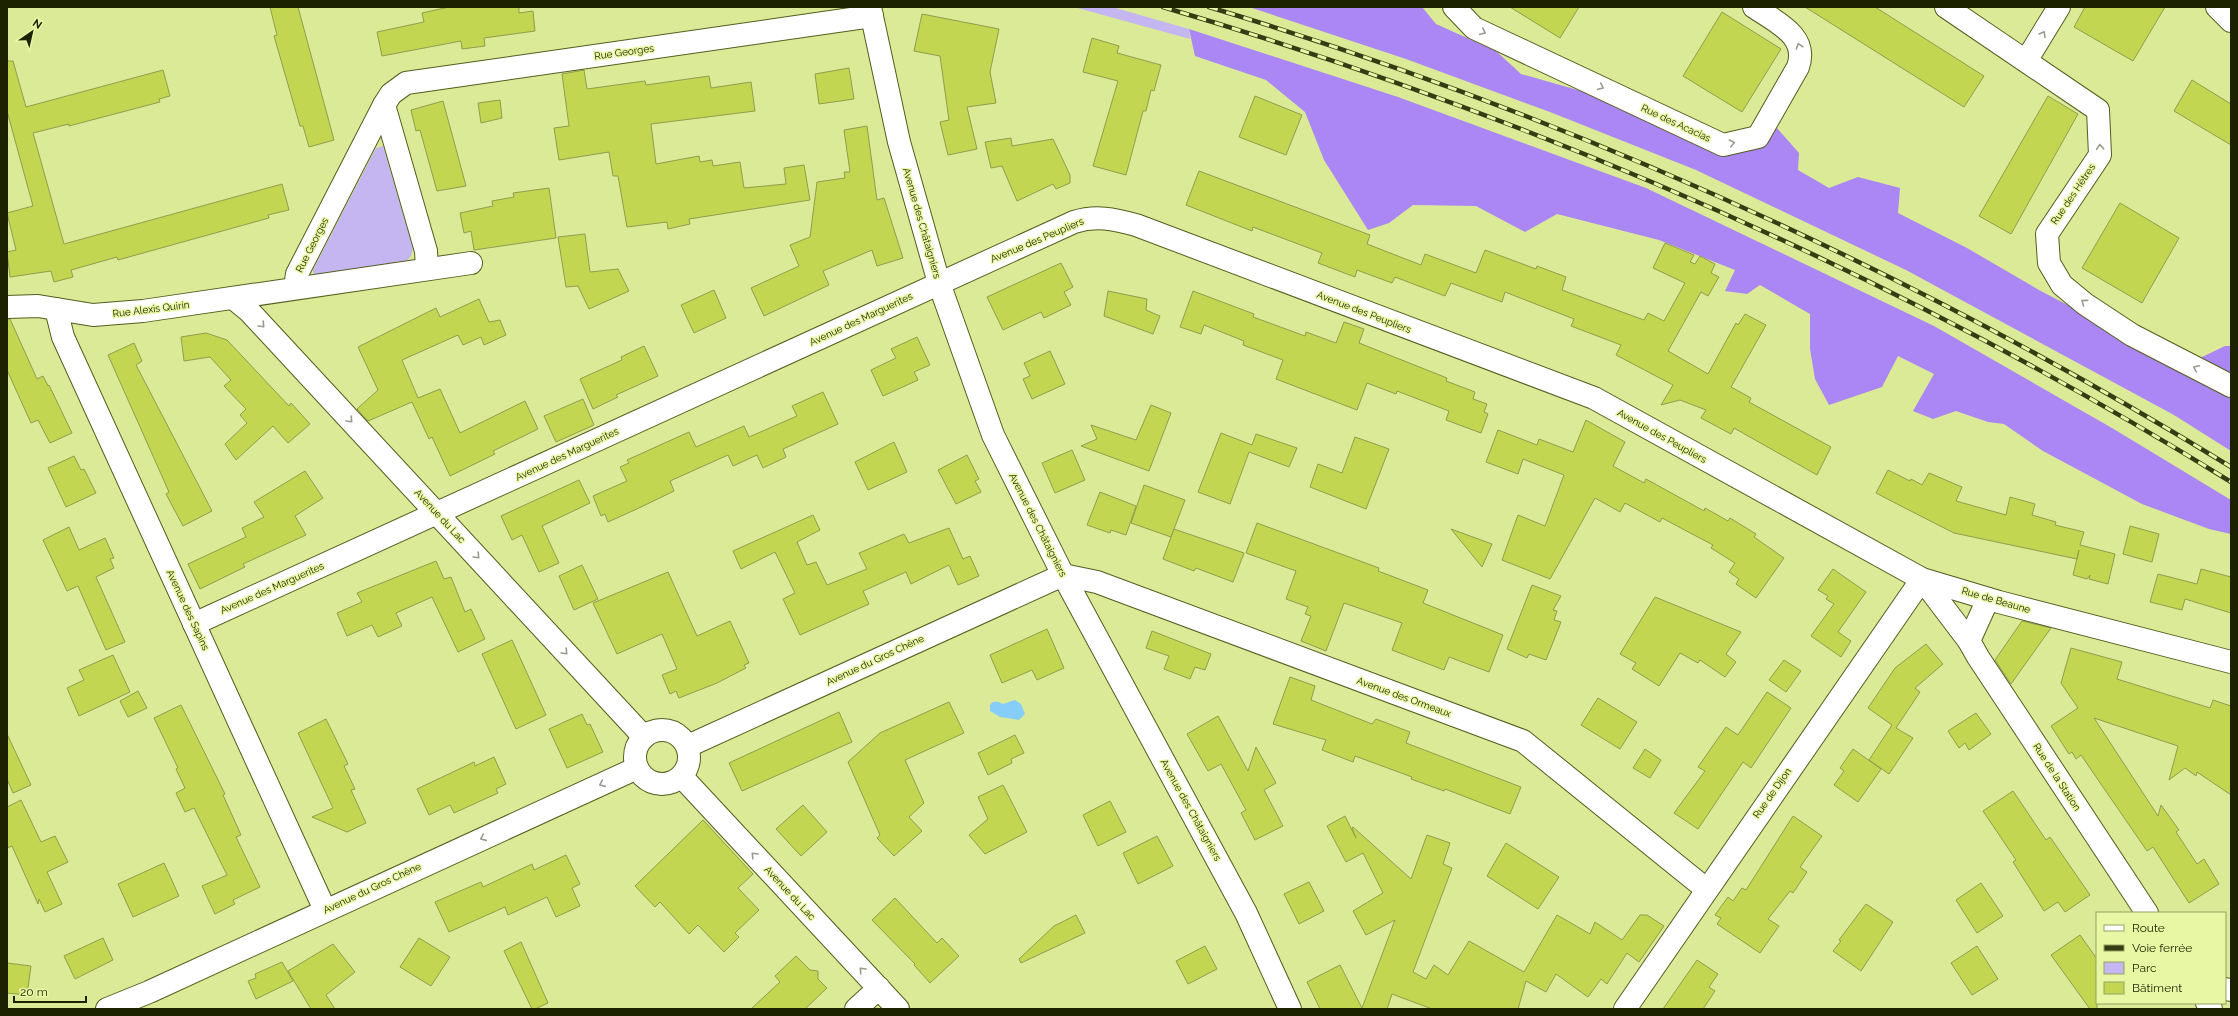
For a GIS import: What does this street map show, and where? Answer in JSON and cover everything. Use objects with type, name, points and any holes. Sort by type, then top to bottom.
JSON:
[{"type":"street","name":"Rue des Acacias","points":[[1454,7],[1474,28],[1723,145],[1758,137],[1798,67],[1802,57],[1799,44],[1792,33],[1754,7]]},
{"type":"street","name":"Rue des Hêtres","points":[[1946,7],[2098,110],[2100,155],[2047,234],[2050,263],[2062,285],[2085,304],[2132,335],[2231,386]]},
{"type":"street","points":[[2026,61],[2059,7]]},
{"type":"street","points":[[2216,7],[2231,21]]},
{"type":"street","name":"Rue Georges","points":[[471,263],[295,288],[297,274],[384,105],[391,94],[398,88],[406,83],[422,80],[871,12]]},
{"type":"street","name":"Avenue des Châtaigniers","points":[[871,12],[898,142],[939,283],[993,435],[1063,575],[1246,912],[1290,1009]]},
{"type":"street","points":[[384,105],[426,251],[427,269]]},
{"type":"street","name":"Avenue des Peupliers","points":[[939,283],[1074,222],[1097,218],[1120,221],[1594,398],[1778,498]]},
{"type":"street","name":"Avenue des Marguerites","points":[[194,624],[438,514],[939,283]]},
{"type":"street","name":"Rue Alexis Quirin","points":[[7,307],[38,306],[93,315],[143,311],[295,288]]},
{"type":"street","name":"Avenue du Lac","points":[[233,298],[254,317],[644,737]]},
{"type":"street","name":"Avenue des Sapins","points":[[56,309],[63,337],[325,910]]},
{"type":"street","name":"Rue de Beaune","points":[[1778,498],[1922,579],[1988,598],[2231,662]]},
{"type":"street","name":"Avenue du Gros Chêne","points":[[688,746],[1063,575]]},
{"type":"street","name":"Avenue des Ormeaux","points":[[1063,575],[1097,582],[1523,741],[1706,889]]},
{"type":"street","name":"Rue de la Station","points":[[1922,579],[1969,640],[1978,657],[2146,912]]},
{"type":"street","name":"Rue de Dijon","points":[[1625,1009],[1706,889],[1922,579]]},
{"type":"street","points":[[1969,640],[1988,598]]},
{"type":"street","points":[[668,730],[680,736],[688,746],[690,762],[682,777],[666,784],[657,784],[642,775],[637,768],[635,751],[644,737],[651,732],[668,730]]},
{"type":"street","name":"Avenue du Gros Chêne","points":[[107,1009],[149,992],[637,768]]},
{"type":"street","name":"Avenue du Lac","points":[[682,777],[898,1009]]},
{"type":"street","points":[[856,1009],[878,988]]},
{"type":"green space","points":[[1074,7],[1112,7],[1189,29],[1190,39]]},
{"type":"green space","points":[[383,146],[413,248],[411,256],[405,263],[314,277],[313,270],[376,148]]},
{"type":"shaded area","points":[[1249,7],[1422,7],[1436,24],[1496,51],[1521,74],[1634,106],[1751,150],[1776,127],[1799,153],[1798,170],[1829,188],[1858,177],[1900,188],[1898,213],[1967,248],[2039,290],[2098,321],[2200,358],[2225,346],[2231,346],[2231,451],[2174,415],[1906,270],[1696,170],[1550,112],[1406,59]]},
{"type":"shaded area","points":[[1189,29],[1398,97],[1646,188],[1934,326],[2112,428],[2231,500],[2231,534],[2209,529],[2142,504],[2043,451],[2004,424],[1988,422],[1956,411],[1933,419],[1913,411],[1934,374],[1898,356],[1882,387],[1829,405],[1815,379],[1810,349],[1810,314],[1760,285],[1747,294],[1725,291],[1735,270],[1659,240],[1557,214],[1525,232],[1476,206],[1413,205],[1389,223],[1368,230],[1324,160],[1305,112],[1266,80],[1195,56]]},
{"type":"water","points":[[1015,700],[1021,704],[1025,714],[1019,720],[1000,717],[990,711],[990,705],[993,702],[1003,704]]},
{"type":"building","points":[[270,7],[298,7],[334,140],[309,147],[303,126],[300,126],[274,36],[277,35]]},
{"type":"building","points":[[449,7],[519,7],[519,13],[533,11],[535,31],[484,38],[485,46],[462,49],[461,41],[382,56],[377,32],[424,22],[422,13]]},
{"type":"building","points":[[1510,7],[1579,7],[1560,38]]},
{"type":"building","points":[[1805,7],[1875,7],[1984,76],[1964,107]]},
{"type":"building","points":[[2085,7],[2165,7],[2133,61],[2074,27]]},
{"type":"building","points":[[1722,12],[1781,49],[1742,112],[1683,76]]},
{"type":"building","points":[[922,14],[999,29],[990,72],[996,103],[967,107],[977,149],[948,155],[940,122],[949,120],[940,56],[914,51]]},
{"type":"building","points":[[1092,38],[1119,46],[1117,53],[1161,65],[1154,91],[1151,90],[1146,111],[1143,111],[1126,175],[1093,166],[1118,81],[1083,72]]},
{"type":"building","points":[[7,61],[13,61],[26,107],[163,70],[170,96],[159,99],[160,102],[69,126],[69,124],[33,133],[64,244],[282,184],[289,210],[268,215],[269,218],[118,260],[117,257],[71,270],[73,277],[54,282],[51,271],[10,277],[7,252],[16,250],[7,213],[33,206],[7,111]]},
{"type":"building","points":[[849,68],[854,99],[819,104],[815,74]]},
{"type":"building","points":[[584,70],[587,89],[645,81],[646,85],[709,76],[711,88],[751,82],[755,111],[651,124],[656,164],[699,156],[700,162],[712,160],[713,166],[740,162],[744,188],[786,184],[784,168],[804,165],[810,200],[689,219],[690,224],[668,229],[667,222],[627,227],[618,176],[613,176],[609,152],[559,160],[554,128],[569,126],[562,74]]},
{"type":"building","points":[[2192,80],[2231,104],[2231,145],[2174,111]]},
{"type":"building","points":[[1255,96],[1302,115],[1286,155],[1239,137]]},
{"type":"building","points":[[2048,96],[2078,114],[2011,234],[1979,216]]},
{"type":"building","points":[[500,100],[502,118],[481,123],[478,103]]},
{"type":"building","points":[[443,101],[466,186],[437,191],[420,130],[416,131],[411,110]]},
{"type":"building","points":[[867,126],[877,200],[884,198],[903,258],[877,266],[872,250],[823,271],[829,285],[764,316],[751,288],[799,266],[790,245],[810,237],[817,182],[845,178],[844,172],[850,172],[844,130]]},
{"type":"building","points":[[1011,138],[1012,146],[1053,139],[1070,175],[1070,183],[1056,189],[1053,184],[1017,201],[1002,166],[991,168],[985,142]]},
{"type":"building","points":[[1199,171],[1370,235],[1367,244],[1421,265],[1425,254],[1476,273],[1485,250],[1536,269],[1537,266],[1566,277],[1562,290],[1644,320],[1648,313],[1664,321],[1685,283],[1653,268],[1665,243],[1694,255],[1690,262],[1695,264],[1700,256],[1715,264],[1711,273],[1719,277],[1708,296],[1701,292],[1668,351],[1708,374],[1736,323],[1738,325],[1745,314],[1766,325],[1731,387],[1751,398],[1749,402],[1831,447],[1817,475],[1734,428],[1731,434],[1701,418],[1706,410],[1680,400],[1661,405],[1673,385],[1616,355],[1621,345],[1571,326],[1574,319],[1505,292],[1502,302],[1451,283],[1445,296],[1395,277],[1392,283],[1357,270],[1355,277],[1318,263],[1322,253],[1253,227],[1252,231],[1186,205]]},
{"type":"building","points":[[549,188],[556,238],[474,250],[471,231],[464,233],[460,213],[493,206],[492,201],[514,197],[513,193]]},
{"type":"building","points":[[2120,203],[2179,238],[2142,303],[2082,268]]},
{"type":"building","points":[[585,234],[590,272],[618,269],[629,291],[589,309],[578,286],[566,287],[558,237]]},
{"type":"building","points":[[1061,263],[1073,287],[1064,292],[1071,305],[1044,318],[1041,312],[1003,330],[987,297]]},
{"type":"building","points":[[714,290],[726,318],[694,333],[681,305]]},
{"type":"building","points":[[1108,291],[1147,299],[1146,310],[1160,316],[1153,334],[1104,316]]},
{"type":"building","points":[[1193,291],[1254,314],[1253,317],[1305,336],[1306,332],[1336,343],[1344,322],[1364,329],[1359,343],[1447,378],[1446,381],[1475,392],[1473,399],[1487,404],[1484,412],[1488,414],[1481,433],[1446,420],[1449,411],[1397,391],[1396,394],[1367,383],[1357,410],[1276,379],[1283,360],[1243,345],[1244,341],[1204,325],[1201,334],[1180,327]]},
{"type":"building","points":[[479,299],[489,322],[500,320],[506,335],[484,345],[481,337],[463,345],[458,335],[402,360],[418,398],[440,389],[460,433],[525,401],[538,429],[493,451],[495,454],[450,476],[432,437],[429,439],[412,402],[368,421],[357,409],[378,390],[358,347],[436,308],[440,317]]},
{"type":"building","points":[[7,319],[10,319],[37,379],[43,376],[48,386],[49,385],[72,433],[50,443],[38,420],[31,423],[7,370]]},
{"type":"building","points":[[206,333],[227,340],[289,406],[291,403],[310,424],[288,443],[273,426],[236,460],[225,444],[247,423],[240,415],[246,409],[224,386],[231,380],[210,357],[184,361],[181,337]]},
{"type":"building","points":[[917,337],[930,365],[914,372],[918,380],[883,396],[871,370],[896,358],[891,349]]},
{"type":"building","points":[[134,343],[142,361],[136,365],[212,511],[183,526],[166,494],[169,492],[108,355]]},
{"type":"building","points":[[644,346],[658,376],[616,395],[618,397],[593,409],[580,379],[622,360],[621,357]]},
{"type":"building","points":[[1050,351],[1065,384],[1032,399],[1023,379],[1030,376],[1024,363]]},
{"type":"building","points":[[823,392],[838,424],[783,449],[786,457],[763,468],[757,455],[733,466],[728,455],[670,481],[674,491],[639,508],[608,522],[605,514],[601,516],[593,496],[627,481],[620,467],[629,463],[627,460],[689,432],[696,447],[744,426],[749,437],[797,416],[792,406]]},
{"type":"building","points":[[583,399],[594,425],[556,442],[544,416]]},
{"type":"building","points":[[1151,405],[1171,413],[1149,471],[1081,446],[1097,439],[1091,425],[1136,440]]},
{"type":"building","points":[[1586,420],[1625,442],[1613,466],[1644,483],[1646,479],[1704,511],[1705,508],[1728,521],[1730,518],[1756,534],[1754,537],[1784,558],[1756,598],[1736,584],[1739,579],[1729,572],[1735,563],[1711,548],[1713,545],[1662,518],[1660,522],[1625,503],[1620,512],[1595,498],[1550,579],[1502,560],[1518,515],[1545,526],[1564,475],[1523,459],[1518,474],[1486,462],[1498,430],[1537,445],[1539,439],[1573,452]]},
{"type":"building","points":[[1221,433],[1252,445],[1256,434],[1297,448],[1289,467],[1249,452],[1230,504],[1198,492]]},
{"type":"building","points":[[1355,437],[1389,449],[1366,509],[1310,487],[1318,464],[1342,473]]},
{"type":"building","points":[[894,442],[907,472],[868,490],[855,462]]},
{"type":"building","points":[[1072,450],[1085,480],[1055,493],[1042,463]]},
{"type":"building","points":[[967,455],[979,479],[975,481],[981,492],[956,504],[938,470]]},
{"type":"building","points":[[74,456],[81,470],[84,469],[96,493],[66,507],[48,468]]},
{"type":"building","points":[[1888,470],[1922,485],[1929,473],[1962,487],[1956,501],[2006,515],[2010,497],[2035,504],[2032,515],[2056,522],[2055,525],[2084,532],[2080,545],[2115,554],[2108,584],[2089,579],[2090,575],[2087,579],[2073,575],[2077,559],[1954,533],[1899,505],[1876,493]]},
{"type":"building","points":[[305,471],[323,498],[295,516],[306,535],[243,564],[245,567],[200,589],[188,564],[246,537],[242,528],[264,517],[254,502]]},
{"type":"building","points":[[579,480],[590,503],[542,526],[559,563],[539,572],[522,535],[512,540],[501,516]]},
{"type":"building","points":[[1144,485],[1185,500],[1171,537],[1131,523]]},
{"type":"building","points":[[1100,492],[1136,506],[1126,535],[1111,530],[1110,533],[1087,525]]},
{"type":"building","points":[[813,515],[820,530],[797,542],[807,565],[816,562],[827,585],[867,569],[859,553],[904,534],[909,543],[949,528],[963,559],[970,556],[979,576],[958,585],[949,565],[911,584],[906,572],[863,591],[869,604],[800,635],[783,599],[795,593],[775,552],[741,569],[733,551]]},
{"type":"building","points":[[1257,523],[1379,568],[1378,571],[1428,590],[1423,603],[1503,635],[1489,672],[1449,657],[1444,670],[1392,650],[1402,623],[1344,603],[1326,651],[1301,641],[1311,616],[1305,614],[1308,607],[1286,599],[1296,571],[1246,553]]},
{"type":"building","points":[[2130,526],[2159,534],[2152,562],[2123,554]]},
{"type":"building","points":[[69,527],[79,550],[105,538],[114,558],[110,559],[114,568],[96,577],[125,642],[106,650],[78,586],[67,591],[43,540]]},
{"type":"building","points":[[1174,529],[1244,553],[1233,582],[1196,568],[1194,571],[1163,559]]},
{"type":"building","points":[[1451,529],[1492,544],[1482,567]]},
{"type":"building","points":[[436,561],[444,579],[451,577],[465,612],[471,609],[485,639],[458,652],[432,597],[396,613],[402,626],[378,637],[372,625],[347,636],[337,613],[362,602],[357,593]]},
{"type":"building","points":[[582,565],[598,599],[574,610],[559,576]]},
{"type":"building","points":[[1833,569],[1866,592],[1838,632],[1851,641],[1841,657],[1811,636],[1834,604],[1826,599],[1828,596],[1818,590]]},
{"type":"building","points":[[2201,569],[2231,577],[2231,613],[2185,599],[2182,610],[2150,602],[2158,574],[2197,584]]},
{"type":"building","points":[[668,572],[697,636],[730,621],[749,663],[744,665],[746,668],[717,683],[679,698],[676,691],[670,694],[662,675],[677,669],[662,634],[617,654],[593,603]]},
{"type":"building","points":[[1532,585],[1561,596],[1553,610],[1557,611],[1554,620],[1561,622],[1546,660],[1529,654],[1527,658],[1507,649]]},
{"type":"building","points":[[1655,597],[1741,632],[1726,654],[1736,662],[1725,677],[1700,660],[1698,663],[1680,653],[1659,686],[1632,669],[1636,663],[1620,654]]},
{"type":"building","points":[[2022,621],[2051,628],[2011,684],[1995,660]]},
{"type":"building","points":[[1047,629],[1064,668],[1037,680],[1032,670],[1002,683],[990,655]]},
{"type":"building","points":[[1152,631],[1211,654],[1205,670],[1195,667],[1190,679],[1164,669],[1169,656],[1146,648]]},
{"type":"building","points":[[512,640],[546,715],[516,729],[482,654]]},
{"type":"building","points":[[1926,644],[1943,664],[1915,688],[1920,692],[1896,728],[1913,738],[1889,774],[1869,760],[1892,725],[1868,708],[1895,668]]},
{"type":"building","points":[[2071,648],[2122,662],[2117,679],[2210,708],[2213,700],[2231,706],[2231,795],[2197,772],[2196,776],[2185,768],[2169,780],[2178,746],[2094,718],[2158,816],[2161,805],[2179,830],[2176,832],[2197,864],[2204,859],[2219,884],[2189,903],[2153,847],[2147,851],[2081,755],[2076,759],[2072,752],[2069,754],[2051,726],[2078,708],[2061,683]]},
{"type":"building","points":[[113,655],[130,692],[79,716],[67,688],[84,680],[79,670]]},
{"type":"building","points":[[1784,660],[1801,671],[1786,692],[1769,680]]},
{"type":"building","points":[[1290,677],[1315,686],[1311,700],[1372,724],[1376,719],[1410,732],[1406,743],[1521,787],[1510,814],[1445,789],[1444,791],[1411,779],[1412,777],[1355,756],[1353,762],[1322,750],[1326,740],[1273,724]]},
{"type":"building","points":[[138,691],[147,708],[128,717],[120,701]]},
{"type":"building","points":[[1767,692],[1791,708],[1751,768],[1743,762],[1698,829],[1674,813],[1705,771],[1698,767],[1726,727],[1738,735]]},
{"type":"building","points":[[1598,698],[1637,722],[1620,749],[1581,725]]},
{"type":"building","points":[[949,702],[964,733],[905,760],[924,803],[909,817],[922,831],[894,856],[877,838],[880,835],[848,762],[880,733]]},
{"type":"building","points":[[181,705],[225,794],[223,795],[241,835],[236,837],[260,887],[233,900],[235,904],[215,914],[202,886],[227,875],[194,808],[185,812],[176,793],[185,788],[176,769],[178,768],[154,718]]},
{"type":"building","points":[[839,712],[852,742],[742,791],[729,763]]},
{"type":"building","points":[[1976,713],[1991,734],[1969,750],[1965,743],[1959,748],[1948,731]]},
{"type":"building","points":[[582,714],[587,725],[590,724],[603,752],[567,768],[549,729]]},
{"type":"building","points":[[1218,716],[1248,771],[1256,747],[1276,783],[1264,790],[1283,826],[1255,840],[1241,813],[1246,810],[1221,764],[1208,771],[1187,734]]},
{"type":"building","points":[[326,719],[348,764],[344,766],[355,789],[351,790],[366,823],[347,832],[312,817],[333,808],[298,733]]},
{"type":"building","points":[[7,734],[31,785],[13,793],[7,779]]},
{"type":"building","points":[[1015,735],[1024,753],[1011,759],[1012,763],[988,775],[978,753]]},
{"type":"building","points":[[1645,749],[1661,760],[1650,778],[1633,768]]},
{"type":"building","points":[[1853,749],[1881,769],[1858,802],[1834,785],[1844,771],[1840,768]]},
{"type":"building","points":[[494,757],[506,784],[496,789],[498,793],[454,813],[450,805],[429,815],[417,789],[474,762],[475,766]]},
{"type":"building","points":[[1003,785],[1027,832],[985,854],[969,835],[988,819],[978,797]]},
{"type":"building","points":[[2013,791],[2046,840],[2050,837],[2090,895],[2065,912],[2058,902],[2044,911],[2013,862],[2016,860],[1983,811]]},
{"type":"building","points":[[21,800],[41,842],[55,836],[68,862],[47,872],[62,904],[45,912],[39,899],[38,904],[12,846],[7,848],[7,807]]},
{"type":"building","points":[[1110,801],[1126,832],[1098,846],[1083,815]]},
{"type":"building","points":[[803,805],[827,832],[801,856],[776,829]]},
{"type":"building","points":[[1345,816],[1356,838],[1352,828],[1353,827],[1411,879],[1427,835],[1450,843],[1443,864],[1452,868],[1413,972],[1426,979],[1434,965],[1448,975],[1469,941],[1524,972],[1557,915],[1590,934],[1595,922],[1622,940],[1640,915],[1647,915],[1664,926],[1639,962],[1627,953],[1607,984],[1601,979],[1588,997],[1556,974],[1546,992],[1526,981],[1518,1009],[1432,1009],[1392,994],[1387,1009],[1320,1009],[1307,982],[1340,965],[1362,1008],[1395,920],[1366,935],[1353,911],[1383,893],[1363,853],[1346,862],[1327,826]]},
{"type":"building","points":[[1793,816],[1822,836],[1800,867],[1807,872],[1793,893],[1790,891],[1768,919],[1779,926],[1760,953],[1717,924],[1721,918],[1715,915],[1728,897],[1733,901],[1742,888],[1746,890]]},
{"type":"building","points":[[703,820],[753,874],[738,888],[759,910],[735,933],[739,937],[724,952],[698,925],[689,934],[660,902],[655,907],[635,886]]},
{"type":"building","points":[[1157,836],[1173,866],[1138,884],[1123,853]]},
{"type":"building","points":[[1506,843],[1559,877],[1538,909],[1487,876]]},
{"type":"building","points":[[566,855],[580,884],[572,888],[580,906],[556,917],[547,897],[508,915],[505,907],[449,932],[435,902],[481,882],[483,887],[532,864],[534,870]]},
{"type":"building","points":[[164,863],[179,896],[133,917],[118,884]]},
{"type":"building","points":[[1309,882],[1324,911],[1299,924],[1284,894]]},
{"type":"building","points":[[1981,883],[2003,916],[1977,933],[1956,900]]},
{"type":"building","points":[[895,898],[937,943],[942,938],[959,956],[930,983],[914,965],[915,964],[872,920]]},
{"type":"building","points":[[1866,904],[1893,922],[1861,971],[1833,951],[1841,941],[1839,940]]},
{"type":"building","points":[[1076,915],[1085,933],[1021,963],[1019,959],[1054,926]]},
{"type":"building","points":[[2080,935],[2096,958],[2097,1009],[2090,1009],[2051,955]]},
{"type":"building","points":[[103,938],[113,960],[75,979],[64,956]]},
{"type":"building","points":[[419,938],[450,957],[431,986],[400,967]]},
{"type":"building","points":[[521,942],[548,1003],[535,1009],[532,1009],[504,951]]},
{"type":"building","points":[[333,944],[355,972],[326,995],[335,1009],[311,1009],[288,971]]},
{"type":"building","points":[[1205,946],[1217,969],[1188,984],[1176,961]]},
{"type":"building","points":[[1977,946],[1998,979],[1972,995],[1951,963]]},
{"type":"building","points":[[796,956],[810,970],[818,971],[818,979],[827,988],[805,1009],[751,1009],[780,982],[775,976]]},
{"type":"building","points":[[1697,960],[1718,974],[1709,987],[1715,991],[1703,1009],[1663,1009]]},
{"type":"building","points":[[282,962],[293,981],[256,999],[248,981],[256,978],[255,974]]},
{"type":"building","points":[[7,963],[31,966],[27,995],[7,993]]},
{"type":"railway","points":[[1163,7],[1303,51],[1441,99],[1578,152],[1713,209],[1846,270],[1977,336],[2105,407],[2231,482]]},
{"type":"railway","points":[[1209,7],[1343,50],[1475,97],[1606,148],[1735,204],[1862,264],[1987,328],[2110,395],[2231,467]]}]
